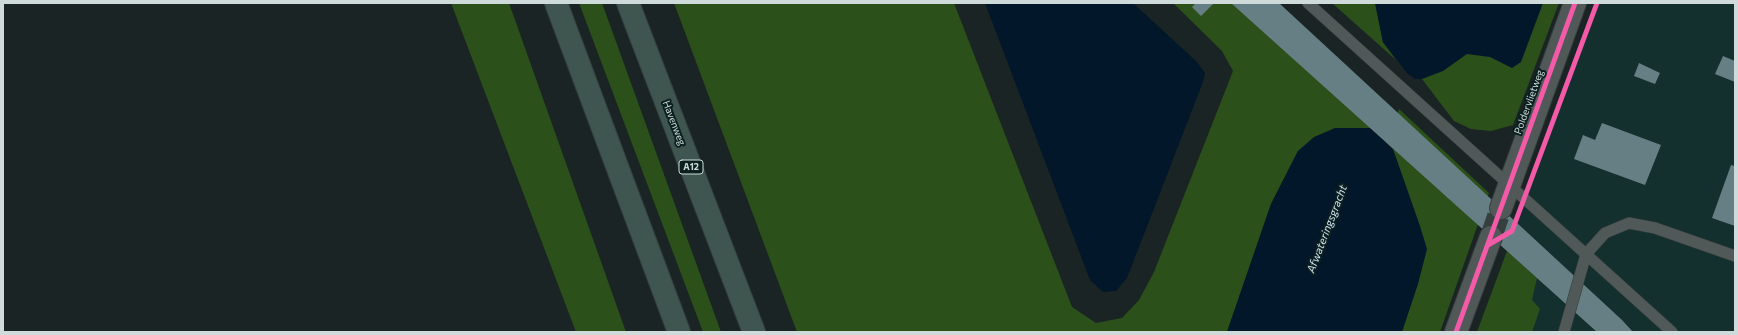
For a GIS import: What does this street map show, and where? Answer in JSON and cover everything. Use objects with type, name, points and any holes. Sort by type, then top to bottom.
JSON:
[{"type":"highway","points":[[556,3],[679,332]]},
{"type":"highway","name":"Havenweg","points":[[628,3],[754,332]]},
{"type":"street","name":"Poldervlietweg","points":[[1501,208],[1575,3]]},
{"type":"street","points":[[1456,332],[1491,237]]},
{"type":"lane","points":[[1308,3],[1672,332]]},
{"type":"lane","points":[[1564,332],[1586,254],[1605,233],[1629,223],[1655,228],[1735,256]]},
{"type":"shaded area","points":[[1599,3],[1735,3],[1735,332],[1477,332]]},
{"type":"green space","points":[[451,3],[509,3],[626,332],[576,332]]},
{"type":"green space","points":[[579,3],[602,3],[721,332],[703,332]]},
{"type":"green space","points":[[674,3],[954,3],[1072,307],[1096,323],[1122,318],[1139,300],[1154,272],[1233,71],[1222,51],[1173,3],[1235,3],[1371,128],[1335,128],[1298,151],[1271,204],[1227,332],[797,332]]},
{"type":"green space","points":[[1332,3],[1375,3],[1383,42],[1396,60]]},
{"type":"green space","points":[[1453,3],[1559,3],[1513,125],[1491,131],[1471,129],[1454,121],[1422,79]]},
{"type":"green space","points":[[1399,109],[1489,193],[1440,332],[1323,332],[1386,142]]},
{"type":"green space","points":[[1507,251],[1537,278],[1532,300],[1540,309],[1532,332],[1477,332]]},
{"type":"water","points":[[985,3],[1133,3],[1197,62],[1205,73],[1203,82],[1127,278],[1116,291],[1103,292],[1090,280]]},
{"type":"water","points":[[1375,3],[1543,3],[1521,62],[1512,68],[1490,57],[1467,54],[1443,71],[1422,79],[1415,79],[1407,73],[1383,42]]},
{"type":"water","name":"Afwateringsgracht","points":[[1335,128],[1371,128],[1393,149],[1420,226],[1427,249],[1418,284],[1402,332],[1227,332],[1271,204],[1298,151],[1314,137]]},
{"type":"building","points":[[1196,3],[1214,3],[1201,16],[1192,7]]},
{"type":"building","points":[[1231,3],[1279,3],[1622,320],[1633,332],[1597,332]]},
{"type":"building","points":[[1723,56],[1735,61],[1735,82],[1715,74]]},
{"type":"building","points":[[1639,63],[1660,73],[1655,84],[1634,76]]},
{"type":"building","points":[[1602,123],[1661,145],[1645,185],[1574,159],[1583,135],[1595,140]]},
{"type":"building","points":[[1731,165],[1735,166],[1735,226],[1712,218]]},
{"type":"tunnel","points":[[1491,237],[1501,208]]},
{"type":"cycle path","points":[[1456,332],[1575,3]]},
{"type":"cycle path","points":[[1488,245],[1512,231],[1597,3]]}]
